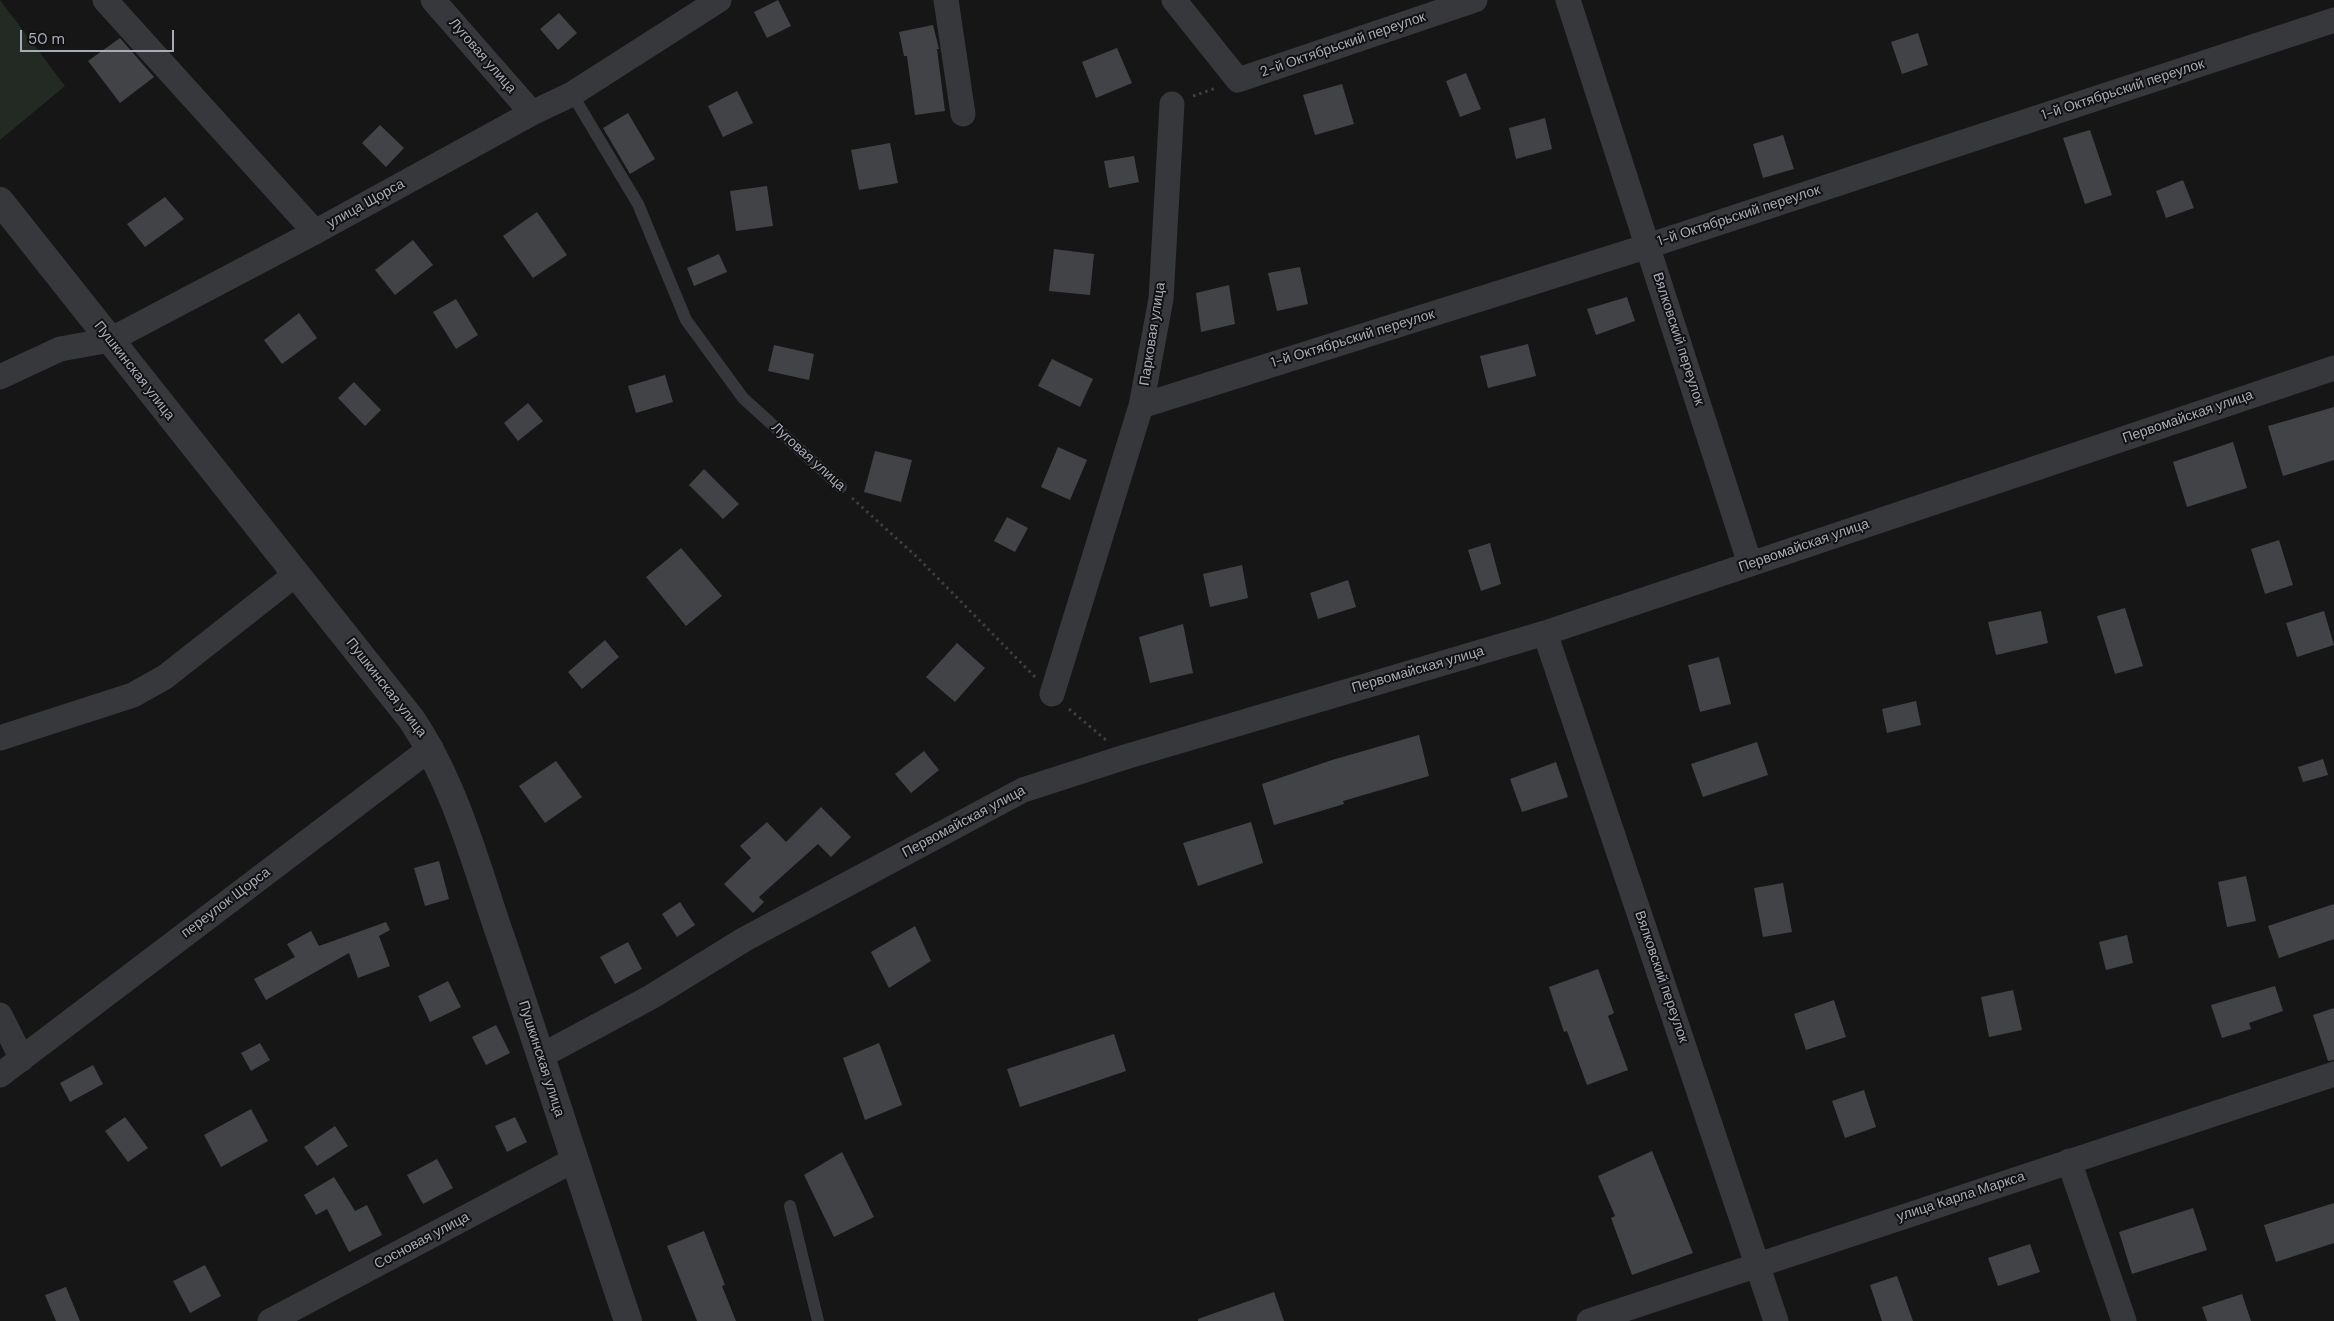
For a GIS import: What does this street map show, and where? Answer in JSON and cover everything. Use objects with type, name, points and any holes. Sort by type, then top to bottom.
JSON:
[{"type":"street","points":[[105,0],[315,232]]},
{"type":"street","name":"Луговая улица","points":[[433,0],[532,113]]},
{"type":"street","name":"улица Щорса","points":[[0,377],[60,349],[110,340],[315,232],[532,113],[572,94],[719,0]]},
{"type":"street","points":[[946,0],[963,114]]},
{"type":"street","points":[[1174,0],[1238,80]]},
{"type":"street","name":"2-й Октябрьский переулок","points":[[1238,80],[1475,0]]},
{"type":"street","name":"Вялковский переулок","points":[[1568,0],[1750,564]]},
{"type":"street","name":"1-й Октябрьский переулок","points":[[1141,406],[1648,246],[2334,20]]},
{"type":"street","name":"Парковая улица","points":[[1052,694],[1141,406],[1161,299],[1172,104]]},
{"type":"street","name":"Пушкинская улица","points":[[0,201],[412,720],[431,748],[446,781],[541,1056],[628,1321]]},
{"type":"street","name":"Первомайская улица","points":[[541,1056],[652,997],[745,940],[1023,790],[1125,757],[1545,633],[2334,368]]},
{"type":"street","points":[[0,738],[133,694],[165,677],[296,574]]},
{"type":"street","name":"Вялковский переулок","points":[[1545,633],[1776,1321]]},
{"type":"street","name":"переулок Щорса","points":[[0,1075],[431,748]]},
{"type":"street","points":[[0,1016],[22,1059]]},
{"type":"street","name":"улица Карла Маркса","points":[[1588,1321],[2334,1074]]},
{"type":"street","name":"Сосновая улица","points":[[270,1321],[574,1160]]},
{"type":"street","points":[[2069,1161],[2124,1321]]},
{"type":"lane","name":"Луговая улица","points":[[572,94],[638,204],[686,320],[743,398],[841,487]]},
{"type":"lane","points":[[790,1206],[818,1321]]},
{"type":"path","points":[[1172,104],[1238,80]]},
{"type":"path","name":"Луговая улица","points":[[841,487],[918,558],[1052,694],[1125,757]]},
{"type":"shaded area","points":[[0,0],[65,86],[0,140]]},
{"type":"building","points":[[778,0],[791,26],[767,38],[754,12]]},
{"type":"building","points":[[559,13],[577,33],[558,50],[540,29]]},
{"type":"building","points":[[933,25],[939,49],[937,49],[945,111],[915,115],[907,56],[904,56],[899,32]]},
{"type":"building","points":[[1918,33],[1928,65],[1902,74],[1891,42]]},
{"type":"building","points":[[120,38],[154,77],[120,103],[88,61]]},
{"type":"building","points":[[1117,48],[1132,83],[1096,98],[1082,62]]},
{"type":"building","points":[[1466,73],[1481,109],[1460,117],[1446,81]]},
{"type":"building","points":[[1342,84],[1354,124],[1315,135],[1303,95]]},
{"type":"building","points":[[737,91],[753,123],[723,137],[708,106]]},
{"type":"building","points":[[628,113],[655,159],[630,174],[603,128]]},
{"type":"building","points":[[1545,118],[1552,149],[1516,159],[1509,128]]},
{"type":"building","points":[[380,125],[404,148],[386,167],[362,143]]},
{"type":"building","points":[[2090,130],[2112,195],[2085,204],[2063,138]]},
{"type":"building","points":[[1783,135],[1794,169],[1763,178],[1753,144]]},
{"type":"building","points":[[890,143],[898,183],[859,190],[851,150]]},
{"type":"building","points":[[1134,156],[1139,182],[1109,188],[1104,161]]},
{"type":"building","points":[[2183,180],[2194,208],[2166,218],[2156,191]]},
{"type":"building","points":[[767,186],[773,226],[736,231],[730,191]]},
{"type":"building","points":[[165,197],[184,219],[145,247],[127,224]]},
{"type":"building","points":[[537,212],[567,255],[533,278],[503,236]]},
{"type":"building","points":[[413,240],[433,265],[395,295],[375,270]]},
{"type":"building","points":[[1054,249],[1094,254],[1090,295],[1049,291]]},
{"type":"building","points":[[719,254],[727,272],[694,286],[687,268]]},
{"type":"building","points":[[1300,267],[1308,304],[1277,311],[1268,273]]},
{"type":"building","points":[[1229,285],[1235,324],[1201,332],[1196,293]]},
{"type":"building","points":[[1627,297],[1635,321],[1596,335],[1587,309]]},
{"type":"building","points":[[456,299],[478,335],[456,349],[433,312]]},
{"type":"building","points":[[299,313],[317,338],[282,364],[264,340]]},
{"type":"building","points":[[1528,344],[1536,376],[1488,388],[1480,356]]},
{"type":"building","points":[[774,345],[814,354],[809,380],[768,371]]},
{"type":"building","points":[[1052,359],[1093,379],[1080,407],[1038,386]]},
{"type":"building","points":[[665,375],[673,402],[636,413],[628,386]]},
{"type":"building","points":[[354,382],[381,410],[365,426],[338,398]]},
{"type":"building","points":[[528,403],[543,421],[518,441],[504,423]]},
{"type":"building","points":[[2334,407],[2334,460],[2283,476],[2268,426]]},
{"type":"building","points":[[2233,442],[2247,488],[2187,507],[2173,462]]},
{"type":"building","points":[[1058,447],[1087,460],[1070,500],[1041,487]]},
{"type":"building","points":[[875,451],[912,460],[901,502],[864,492]]},
{"type":"building","points":[[704,469],[739,504],[723,519],[689,485]]},
{"type":"building","points":[[1007,517],[1028,528],[1015,552],[994,541]]},
{"type":"building","points":[[2279,540],[2293,585],[2265,594],[2251,549]]},
{"type":"building","points":[[1490,543],[1501,584],[1481,591],[1468,550]]},
{"type":"building","points":[[681,548],[722,596],[686,626],[646,577]]},
{"type":"building","points":[[1242,565],[1248,598],[1210,607],[1203,574]]},
{"type":"building","points":[[1348,580],[1356,607],[1318,619],[1310,593]]},
{"type":"building","points":[[2125,608],[2143,666],[2115,674],[2097,616]]},
{"type":"building","points":[[2041,611],[2048,643],[1996,655],[1988,622]]},
{"type":"building","points":[[2324,611],[2334,645],[2297,657],[2286,623]]},
{"type":"building","points":[[1183,624],[1193,673],[1150,683],[1139,637]]},
{"type":"building","points":[[605,640],[619,657],[582,689],[568,672]]},
{"type":"building","points":[[957,643],[985,668],[955,702],[926,677]]},
{"type":"building","points":[[1719,657],[1731,704],[1700,712],[1688,665]]},
{"type":"building","points":[[1916,701],[1921,725],[1887,733],[1882,709]]},
{"type":"building","points":[[1419,735],[1429,776],[1343,801],[1344,804],[1274,825],[1262,784],[1332,760]]},
{"type":"building","points":[[1757,742],[1768,775],[1703,797],[1691,764]]},
{"type":"building","points":[[924,751],[939,770],[911,793],[895,774]]},
{"type":"building","points":[[2323,759],[2328,775],[2303,782],[2298,767]]},
{"type":"building","points":[[556,761],[582,797],[545,823],[519,786]]},
{"type":"building","points":[[1556,762],[1568,797],[1522,812],[1510,779]]},
{"type":"building","points":[[821,807],[851,837],[831,857],[818,844],[759,897],[764,902],[753,913],[724,884],[751,858],[740,846],[767,822],[786,842]]},
{"type":"building","points":[[1251,822],[1263,863],[1198,886],[1183,843]]},
{"type":"building","points":[[439,861],[449,899],[425,906],[414,868]]},
{"type":"building","points":[[2246,876],[2256,921],[2227,927],[2218,882]]},
{"type":"building","points":[[1783,883],[1792,932],[1763,937],[1754,888]]},
{"type":"building","points":[[680,902],[695,925],[677,937],[662,914]]},
{"type":"building","points":[[2334,904],[2334,939],[2279,958],[2268,926]]},
{"type":"building","points":[[386,922],[390,930],[379,936],[390,966],[358,978],[349,953],[266,1000],[254,979],[295,957],[287,944],[311,931],[319,946]]},
{"type":"building","points":[[915,926],[931,961],[889,988],[871,952]]},
{"type":"building","points":[[2127,935],[2133,963],[2106,970],[2099,942]]},
{"type":"building","points":[[628,942],[642,969],[615,984],[600,957]]},
{"type":"building","points":[[1598,969],[1614,1013],[1608,1016],[1628,1070],[1587,1085],[1567,1031],[1564,1032],[1549,987]]},
{"type":"building","points":[[448,981],[461,1007],[430,1022],[418,996]]},
{"type":"building","points":[[2275,986],[2283,1011],[2249,1023],[2251,1029],[2222,1038],[2211,1005]]},
{"type":"building","points":[[2013,990],[2022,1030],[1989,1037],[1981,997]]},
{"type":"building","points":[[1834,1000],[1846,1037],[1806,1050],[1794,1014]]},
{"type":"building","points":[[2334,1008],[2334,1060],[2328,1061],[2313,1015]]},
{"type":"building","points":[[496,1025],[510,1053],[486,1065],[472,1037]]},
{"type":"building","points":[[1114,1034],[1126,1071],[1020,1107],[1007,1069]]},
{"type":"building","points":[[260,1043],[270,1060],[251,1071],[241,1053]]},
{"type":"building","points":[[879,1043],[902,1105],[865,1120],[843,1058]]},
{"type":"building","points":[[93,1065],[103,1084],[70,1102],[60,1083]]},
{"type":"building","points":[[1864,1090],[1876,1127],[1845,1138],[1832,1101]]},
{"type":"building","points":[[251,1109],[268,1141],[221,1167],[204,1135]]},
{"type":"building","points":[[125,1117],[148,1148],[128,1162],[105,1131]]},
{"type":"building","points":[[515,1117],[527,1142],[507,1152],[495,1126]]},
{"type":"building","points":[[335,1126],[348,1146],[317,1166],[304,1147]]},
{"type":"building","points":[[1652,1151],[1693,1253],[1632,1275],[1611,1218],[1615,1216],[1598,1176]]},
{"type":"building","points":[[842,1152],[874,1217],[834,1237],[804,1175]]},
{"type":"building","points":[[437,1159],[453,1188],[423,1204],[407,1175]]},
{"type":"building","points":[[334,1177],[355,1211],[367,1205],[382,1235],[349,1252],[327,1209],[316,1215],[304,1195]]},
{"type":"building","points":[[2334,1203],[2334,1243],[2276,1262],[2264,1225]]},
{"type":"building","points":[[2193,1208],[2207,1250],[2132,1274],[2119,1232]]},
{"type":"building","points":[[704,1231],[725,1285],[722,1286],[736,1321],[697,1321],[667,1246]]},
{"type":"building","points":[[2030,1244],[2040,1272],[1998,1286],[1988,1258]]},
{"type":"building","points":[[205,1265],[221,1296],[190,1313],[173,1281]]},
{"type":"building","points":[[1897,1276],[1913,1321],[1882,1321],[1870,1285]]},
{"type":"building","points":[[66,1287],[80,1321],[56,1321],[45,1295]]},
{"type":"building","points":[[1274,1292],[1284,1321],[1198,1321],[1198,1319]]},
{"type":"building","points":[[2242,1294],[2251,1321],[2207,1321],[2202,1307]]}]
